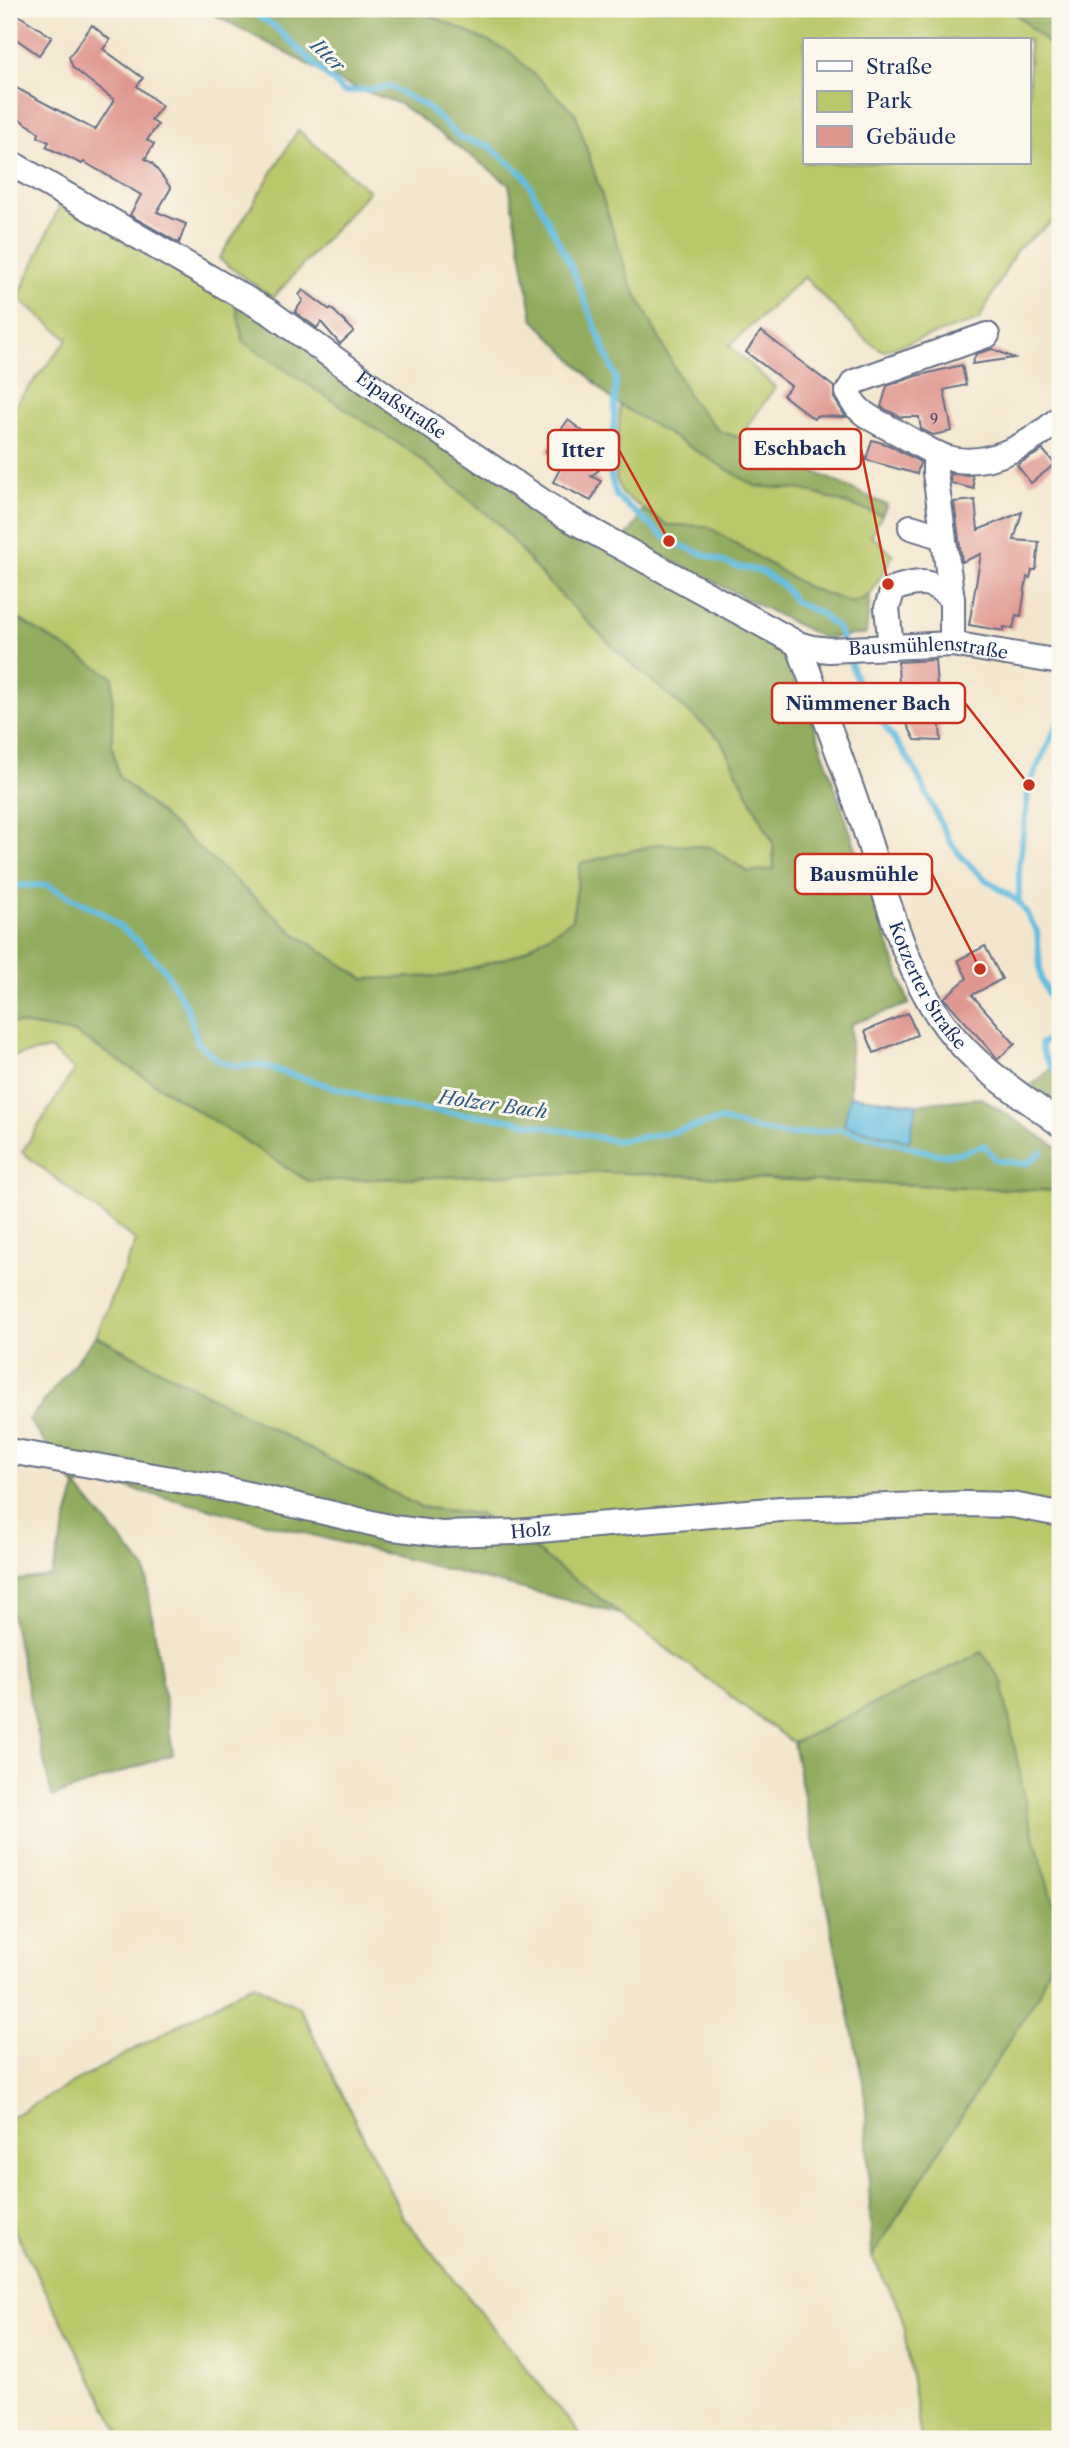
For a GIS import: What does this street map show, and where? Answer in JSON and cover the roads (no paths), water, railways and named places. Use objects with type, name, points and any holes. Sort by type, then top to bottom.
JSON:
[{"type":"street","name":"Eipaßstraße","points":[[9,162],[271,313],[392,400],[561,514],[798,643]]},
{"type":"street","points":[[987,335],[854,382],[848,393],[850,400],[861,411],[938,454],[957,460],[1006,454],[1043,433],[1060,418]]},
{"type":"street","points":[[938,454],[935,473],[952,599],[952,644]]},
{"type":"street","points":[[911,527],[943,537]]},
{"type":"street","points":[[891,647],[887,608],[893,589],[910,583],[927,582],[942,589],[952,599]]},
{"type":"street","name":"Bausmühlenstraße","points":[[798,643],[829,650],[952,644],[1060,662]]},
{"type":"street","name":"Kotzerter Straße","points":[[798,643],[837,747],[893,916],[929,1000],[947,1028],[973,1058],[996,1079],[1060,1124]]},
{"type":"street","name":"Holz","points":[[9,1451],[212,1486],[393,1528],[441,1534],[516,1532],[781,1509],[965,1504],[1012,1505],[1060,1514]]},
{"type":"water","points":[[850,1096],[917,1104],[909,1141],[844,1125]]},
{"type":"waterway","name":"Itter","points":[[246,9],[273,25],[344,92],[390,87],[426,106],[460,138],[489,146],[525,176],[571,266],[616,378],[611,477],[616,496],[669,541],[734,566],[761,571],[782,585],[795,602],[820,613],[839,630],[844,645]]},
{"type":"waterway","name":"Itter","points":[[848,655],[856,679],[872,708],[913,766],[949,840],[982,877],[1019,902],[1037,931],[1041,979],[1060,1013]]},
{"type":"waterway","points":[[1019,902],[1019,867],[1029,785],[1060,719]]},
{"type":"waterway","name":"Holzer Bach","points":[[9,886],[47,885],[104,914],[134,938],[163,967],[187,1007],[198,1043],[220,1062],[237,1066],[259,1065],[400,1107],[508,1119],[616,1141],[668,1133],[721,1120],[788,1135],[839,1129],[941,1155],[961,1153],[984,1145],[996,1160],[1026,1164],[1042,1152]]},
{"type":"waterway","points":[[1060,1039],[1041,1043],[1043,1053],[1060,1075]]},
{"type":"place","name":"Itter","points":[[669,541]]},
{"type":"place","name":"Eschbach","points":[[888,584]]},
{"type":"place","name":"Nümmener Bach","points":[[1029,785]]},
{"type":"place","name":"Bausmühle","points":[[980,969]]}]
